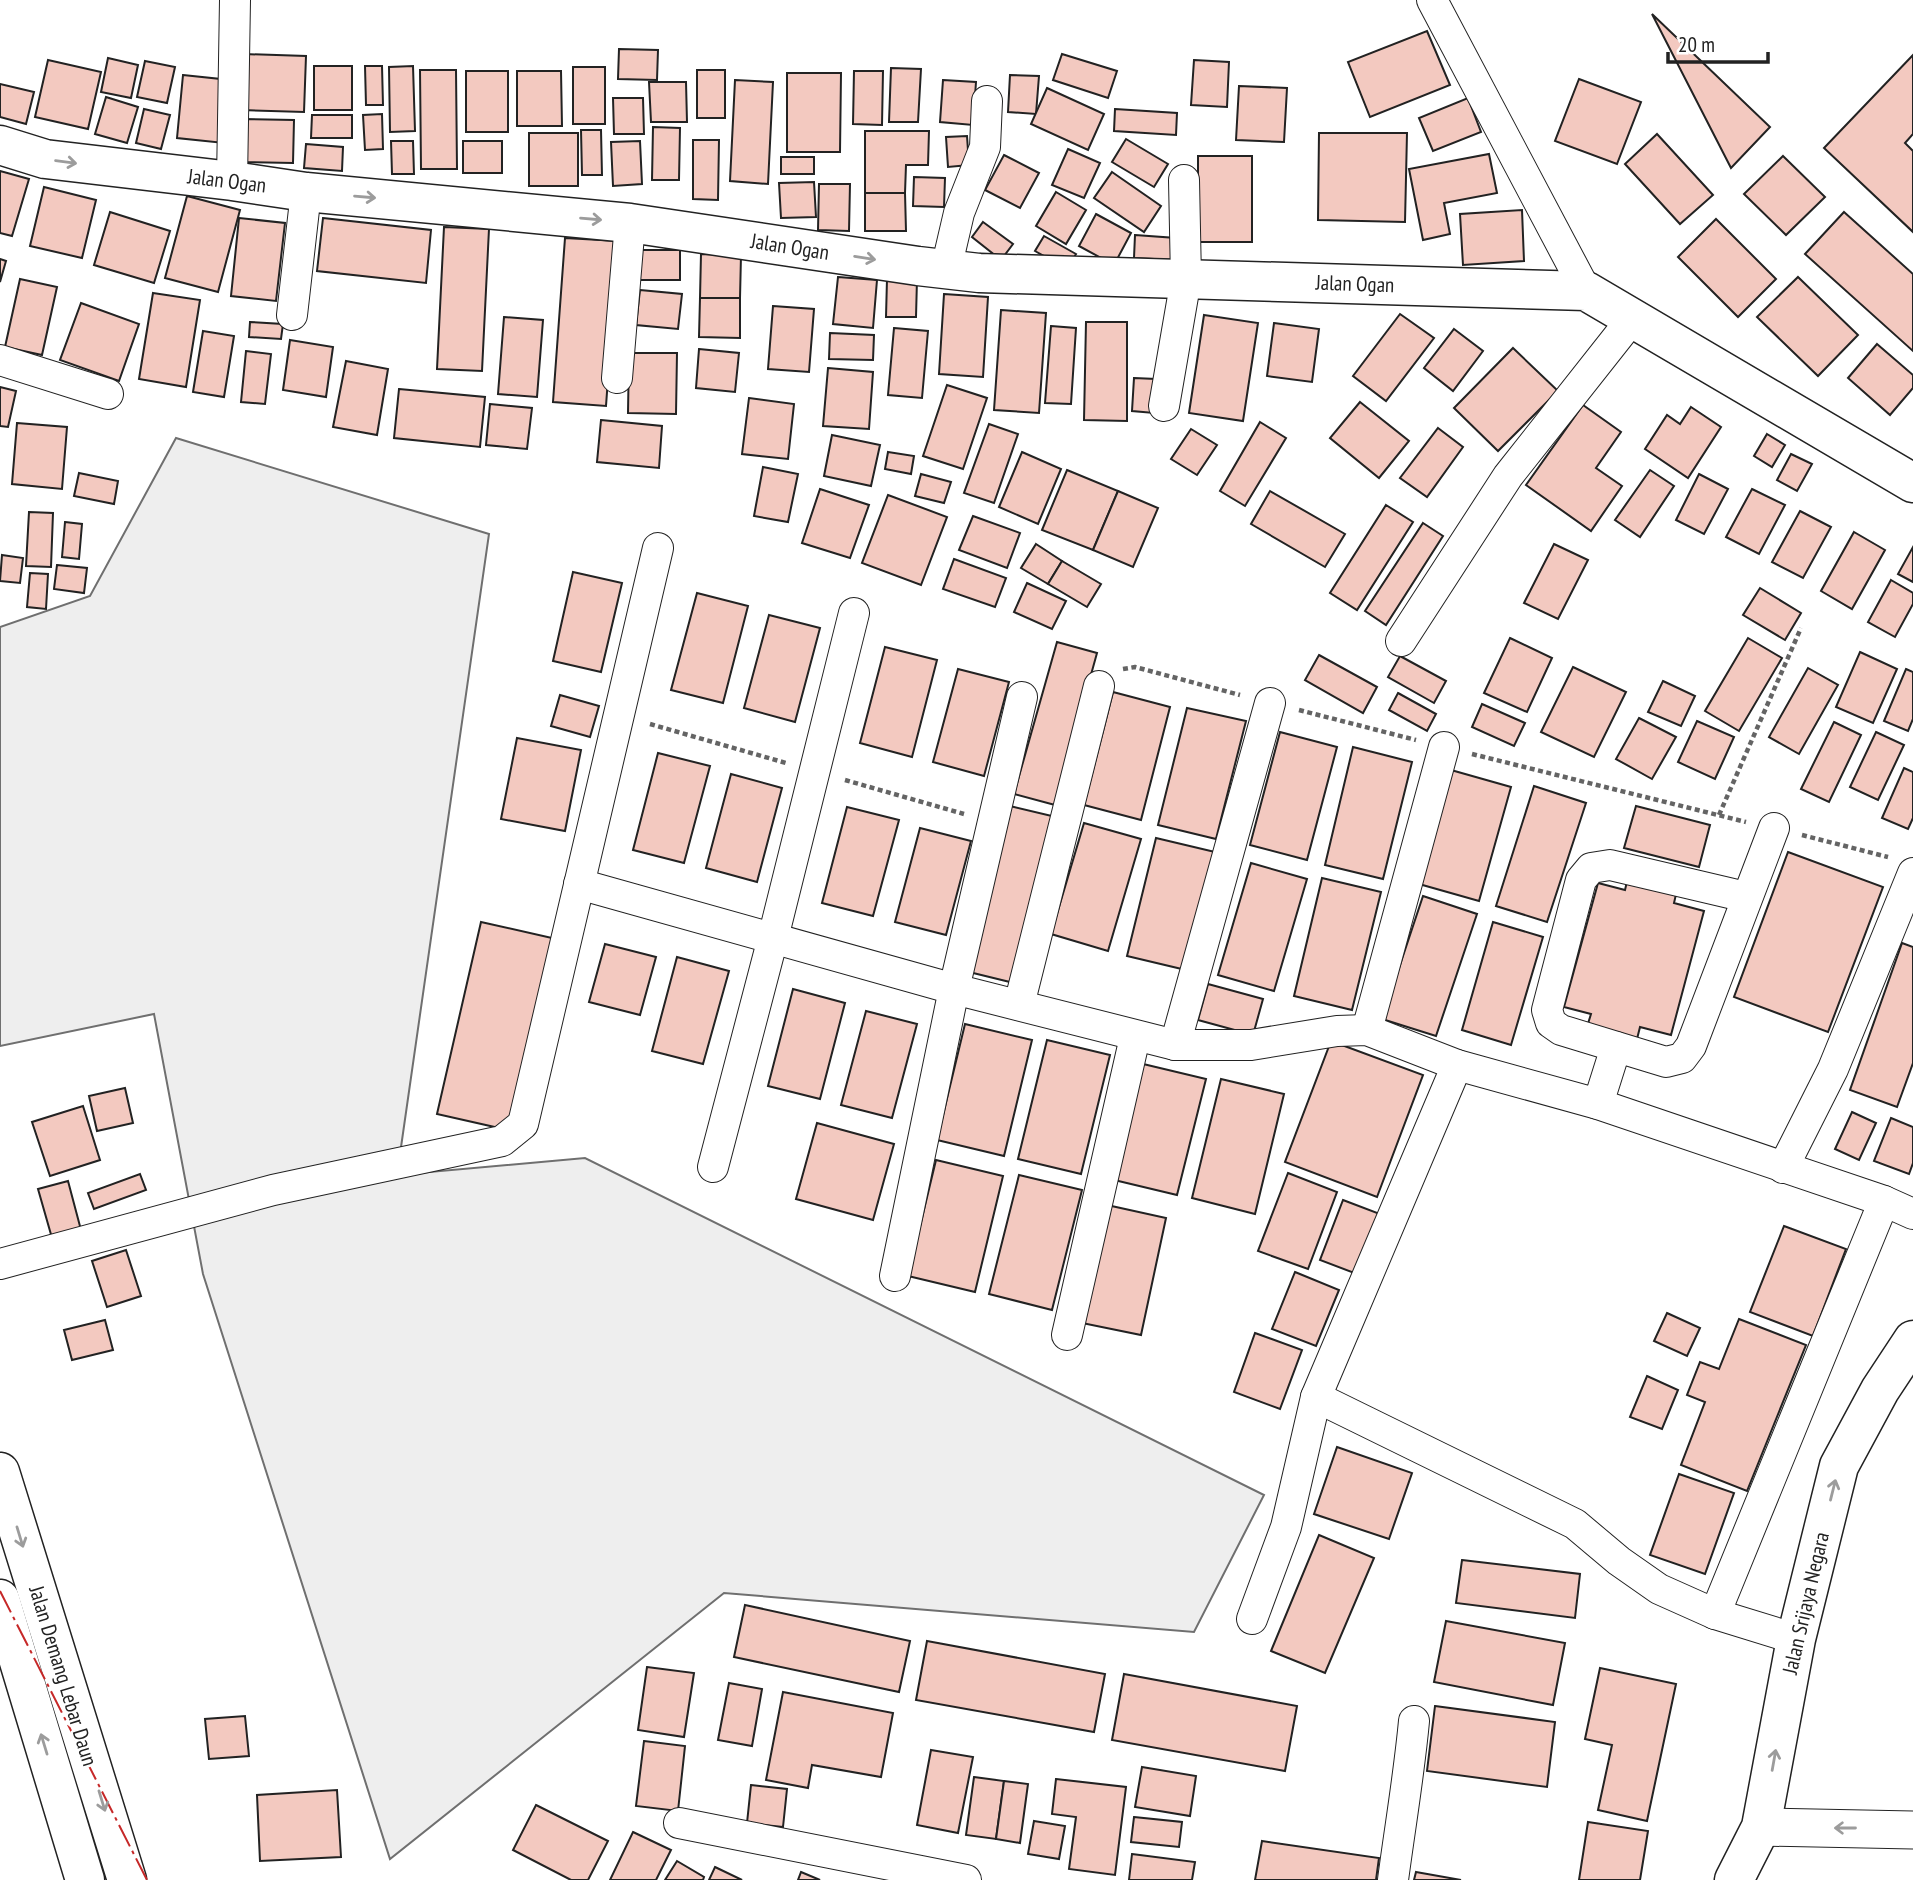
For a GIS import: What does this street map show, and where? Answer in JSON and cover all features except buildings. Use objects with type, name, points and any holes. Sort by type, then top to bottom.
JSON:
[{"type":"main road","name":"Jalan Ogan","points":[[0,145],[45,159],[306,192],[630,223],[979,273],[1586,292],[1913,483]]},
{"type":"main road","name":"Jalan Srijaya Negara","points":[[1734,1880],[1761,1827],[1796,1639],[1839,1466],[1880,1390],[1913,1340]]},
{"type":"main road","name":"Jalan Demang Lebar Daun","points":[[0,1472],[127,1880]]},
{"type":"main road","name":"Jalan Demang Lebar Daun","points":[[0,1599],[85,1880]]},
{"type":"street","points":[[232,181],[235,0]]},
{"type":"street","points":[[1432,0],[1586,292]]},
{"type":"street","points":[[946,269],[959,213],[985,147],[987,101]]},
{"type":"street","points":[[1164,406],[1186,279],[1184,180]]},
{"type":"street","points":[[292,315],[306,192]]},
{"type":"street","points":[[617,379],[630,223]]},
{"type":"street","points":[[1401,641],[1508,477],[1632,319]]},
{"type":"street","points":[[0,360],[108,394]]},
{"type":"street","points":[[0,1264],[273,1190],[502,1141],[523,1124],[658,548]]},
{"type":"street","points":[[713,1167],[854,613]]},
{"type":"street","points":[[1019,1005],[1099,686]]},
{"type":"street","points":[[895,1276],[954,989],[1022,697]]},
{"type":"street","points":[[1175,1045],[1270,703]]},
{"type":"street","points":[[1367,1030],[1444,747]]},
{"type":"street","points":[[1746,897],[1610,865],[1591,868],[1581,880],[1547,1010],[1551,1023],[1561,1030],[1666,1062],[1682,1058],[1691,1046],[1773,828]]},
{"type":"street","points":[[1783,1168],[1833,1069],[1907,867]]},
{"type":"street","points":[[579,884],[954,989],[1175,1045],[1251,1045],[1337,1031],[1367,1030],[1458,1065],[1598,1104],[1884,1201],[1913,1214]]},
{"type":"street","points":[[1067,1335],[1135,1037]]},
{"type":"street","points":[[1598,1104],[1616,1047]]},
{"type":"street","points":[[1252,1619],[1286,1527],[1316,1397],[1458,1065]]},
{"type":"street","points":[[1715,1614],[1884,1201]]},
{"type":"street","points":[[1316,1397],[1575,1524],[1619,1561],[1660,1589],[1715,1614],[1796,1639]]},
{"type":"street","points":[[1393,1880],[1396,1843],[1409,1781],[1414,1721]]},
{"type":"street","points":[[679,1824],[920,1876],[966,1880]]},
{"type":"street","points":[[1761,1827],[1913,1830]]},
{"type":"path","points":[[1719,815],[1801,628]]},
{"type":"path","points":[[1099,686],[1109,672],[1135,667],[1773,828],[1907,867]]},
{"type":"shaded area","points":[[176,438],[489,534],[397,1175],[585,1158],[1264,1495],[1194,1632],[724,1593],[390,1859],[203,1274],[154,1014],[0,1046],[0,627],[90,596]]},
{"type":"power","points":[[0,1591],[147,1880]]}]
